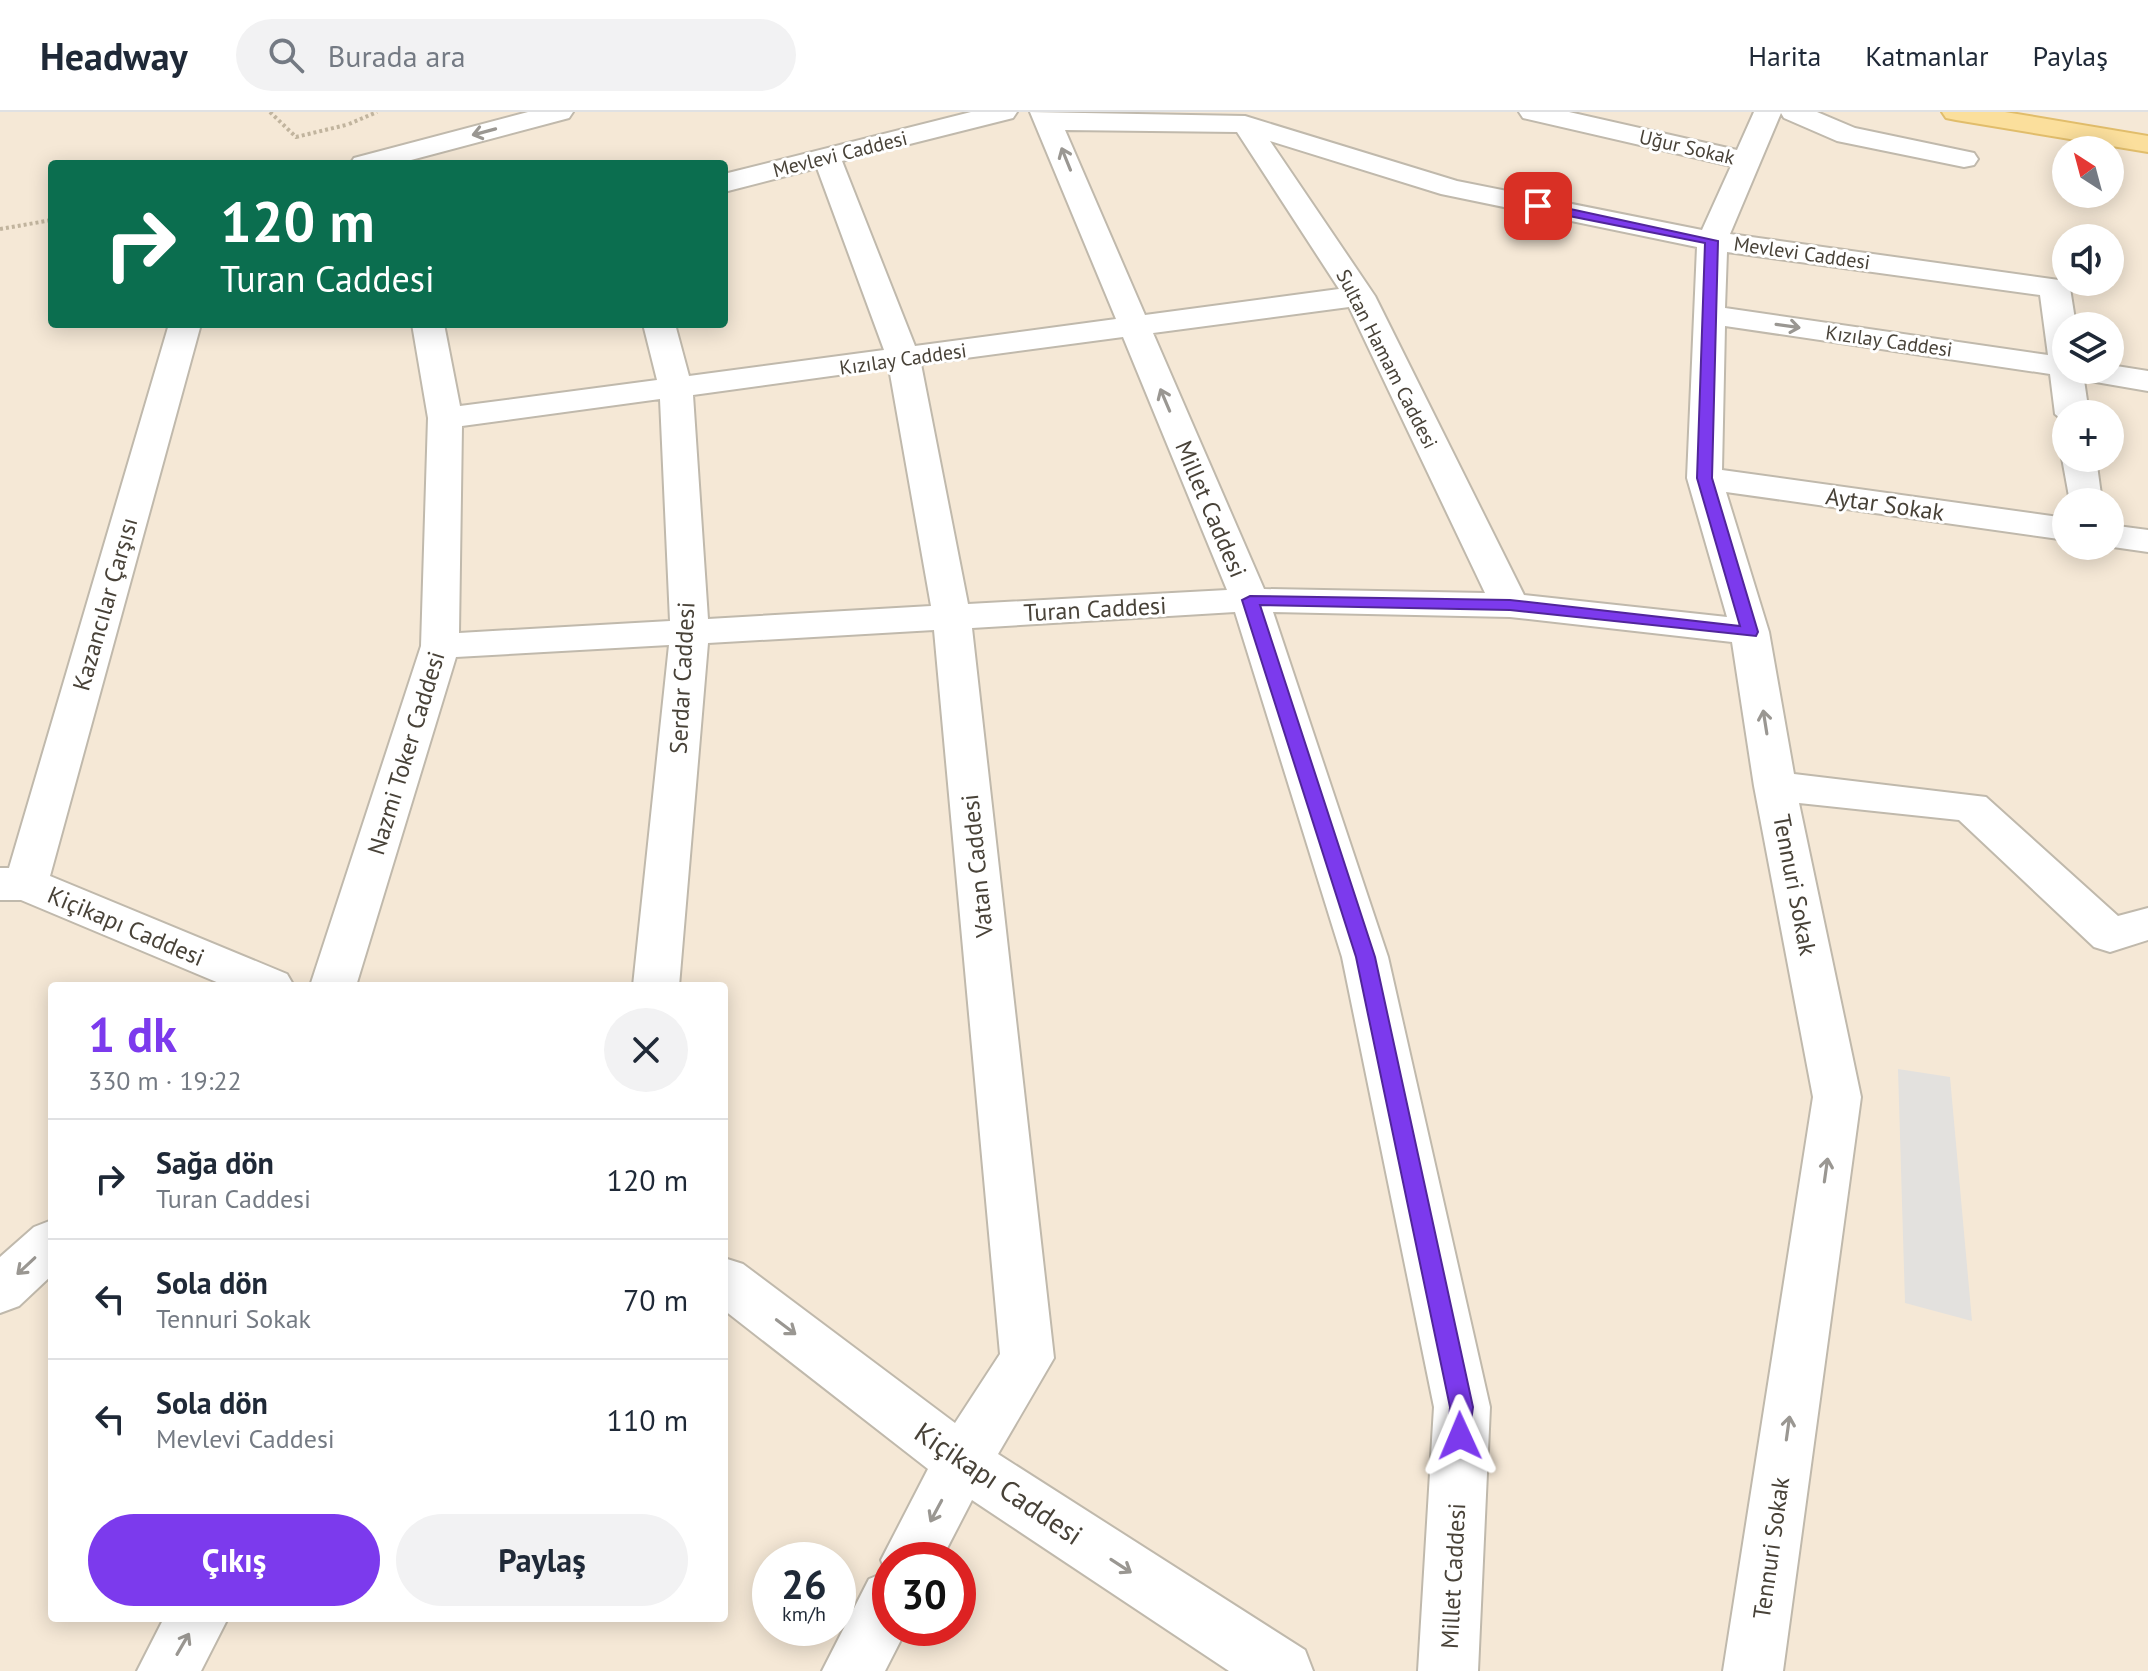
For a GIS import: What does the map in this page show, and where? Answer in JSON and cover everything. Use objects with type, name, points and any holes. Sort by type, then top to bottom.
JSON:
[{"type":"main road","points":[[1956,112],[2148,144]]},
{"type":"main road","points":[[2065,112],[2148,126]]},
{"type":"street","points":[[379,160],[559,112]]},
{"type":"street","name":"Mevlevi Caddesi","points":[[728,182],[1003,112]]},
{"type":"street","name":"Uğur Sokak","points":[[1533,112],[1747,161]]},
{"type":"street","name":"Tennuri Sokak","points":[[1753,1671],[1837,1097],[1775,786],[1750,632],[1704,478],[1712,241],[1768,112]]},
{"type":"street","points":[[1794,112],[1847,135],[1964,159]]},
{"type":"street","name":"Mevlevi Caddesi","points":[[1047,117],[1245,124],[1451,188],[1712,241],[2055,288],[2060,312]]},
{"type":"street","name":"Millet Caddesi","points":[[1047,117],[1250,600],[1365,957],[1462,1407],[1448,1671]]},
{"type":"street","name":"Sultan Hamam Caddesi","points":[[1245,124],[1359,296],[1510,605]]},
{"type":"street","name":"Vatan Caddesi","points":[[827,158],[904,359],[952,617],[1027,1358],[962,1462],[920,1542]]},
{"type":"street","name":"Kızılay Caddesi","points":[[445,418],[1359,296]]},
{"type":"street","name":"Kızılay Caddesi","points":[[1711,315],[2052,365]]},
{"type":"street","name":"Kazancılar Çarşısı","points":[[13,884],[184,328]]},
{"type":"street","name":"Nazmi Toker Caddesi","points":[[334,982],[440,646],[445,418],[429,328]]},
{"type":"street","name":"Serdar Caddesi","points":[[656,982],[690,632],[676,389],[660,328]]},
{"type":"street","name":"Kızılay Caddesi","points":[[2124,377],[2148,381]]},
{"type":"street","name":"Aytar Sokak","points":[[1704,478],[2052,527]]},
{"type":"street","points":[[2124,538],[2148,541]]},
{"type":"street","name":"Turan Caddesi","points":[[440,646],[1250,600],[1510,605],[1750,632]]},
{"type":"street","points":[[1775,786],[1971,807],[2110,935],[2148,924]]},
{"type":"street","name":"Kiçikapı Caddesi","points":[[13,884],[261,982]]},
{"type":"street","points":[[0,1290],[48,1246]]},
{"type":"street","name":"Kiçikapı Caddesi","points":[[728,1283],[962,1462],[1283,1671]]},
{"type":"street","points":[[167,1671],[196,1622]]},
{"type":"street","points":[[852,1671],[872,1633]]},
{"type":"path","points":[[270,112],[286,128]]},
{"type":"path","points":[[348,125],[377,112]]},
{"type":"path","points":[[0,229],[48,221]]},
{"type":"shaded area","points":[[0,112],[2148,112],[2148,1671],[0,1671]]},
{"type":"shaded area","points":[[1898,1069],[1950,1077],[1972,1321],[1905,1303]]},
{"type":"route","points":[[1460,1436],[1462,1407],[1365,957],[1250,600],[1510,605],[1750,632],[1704,478],[1712,241],[1538,206]]}]
